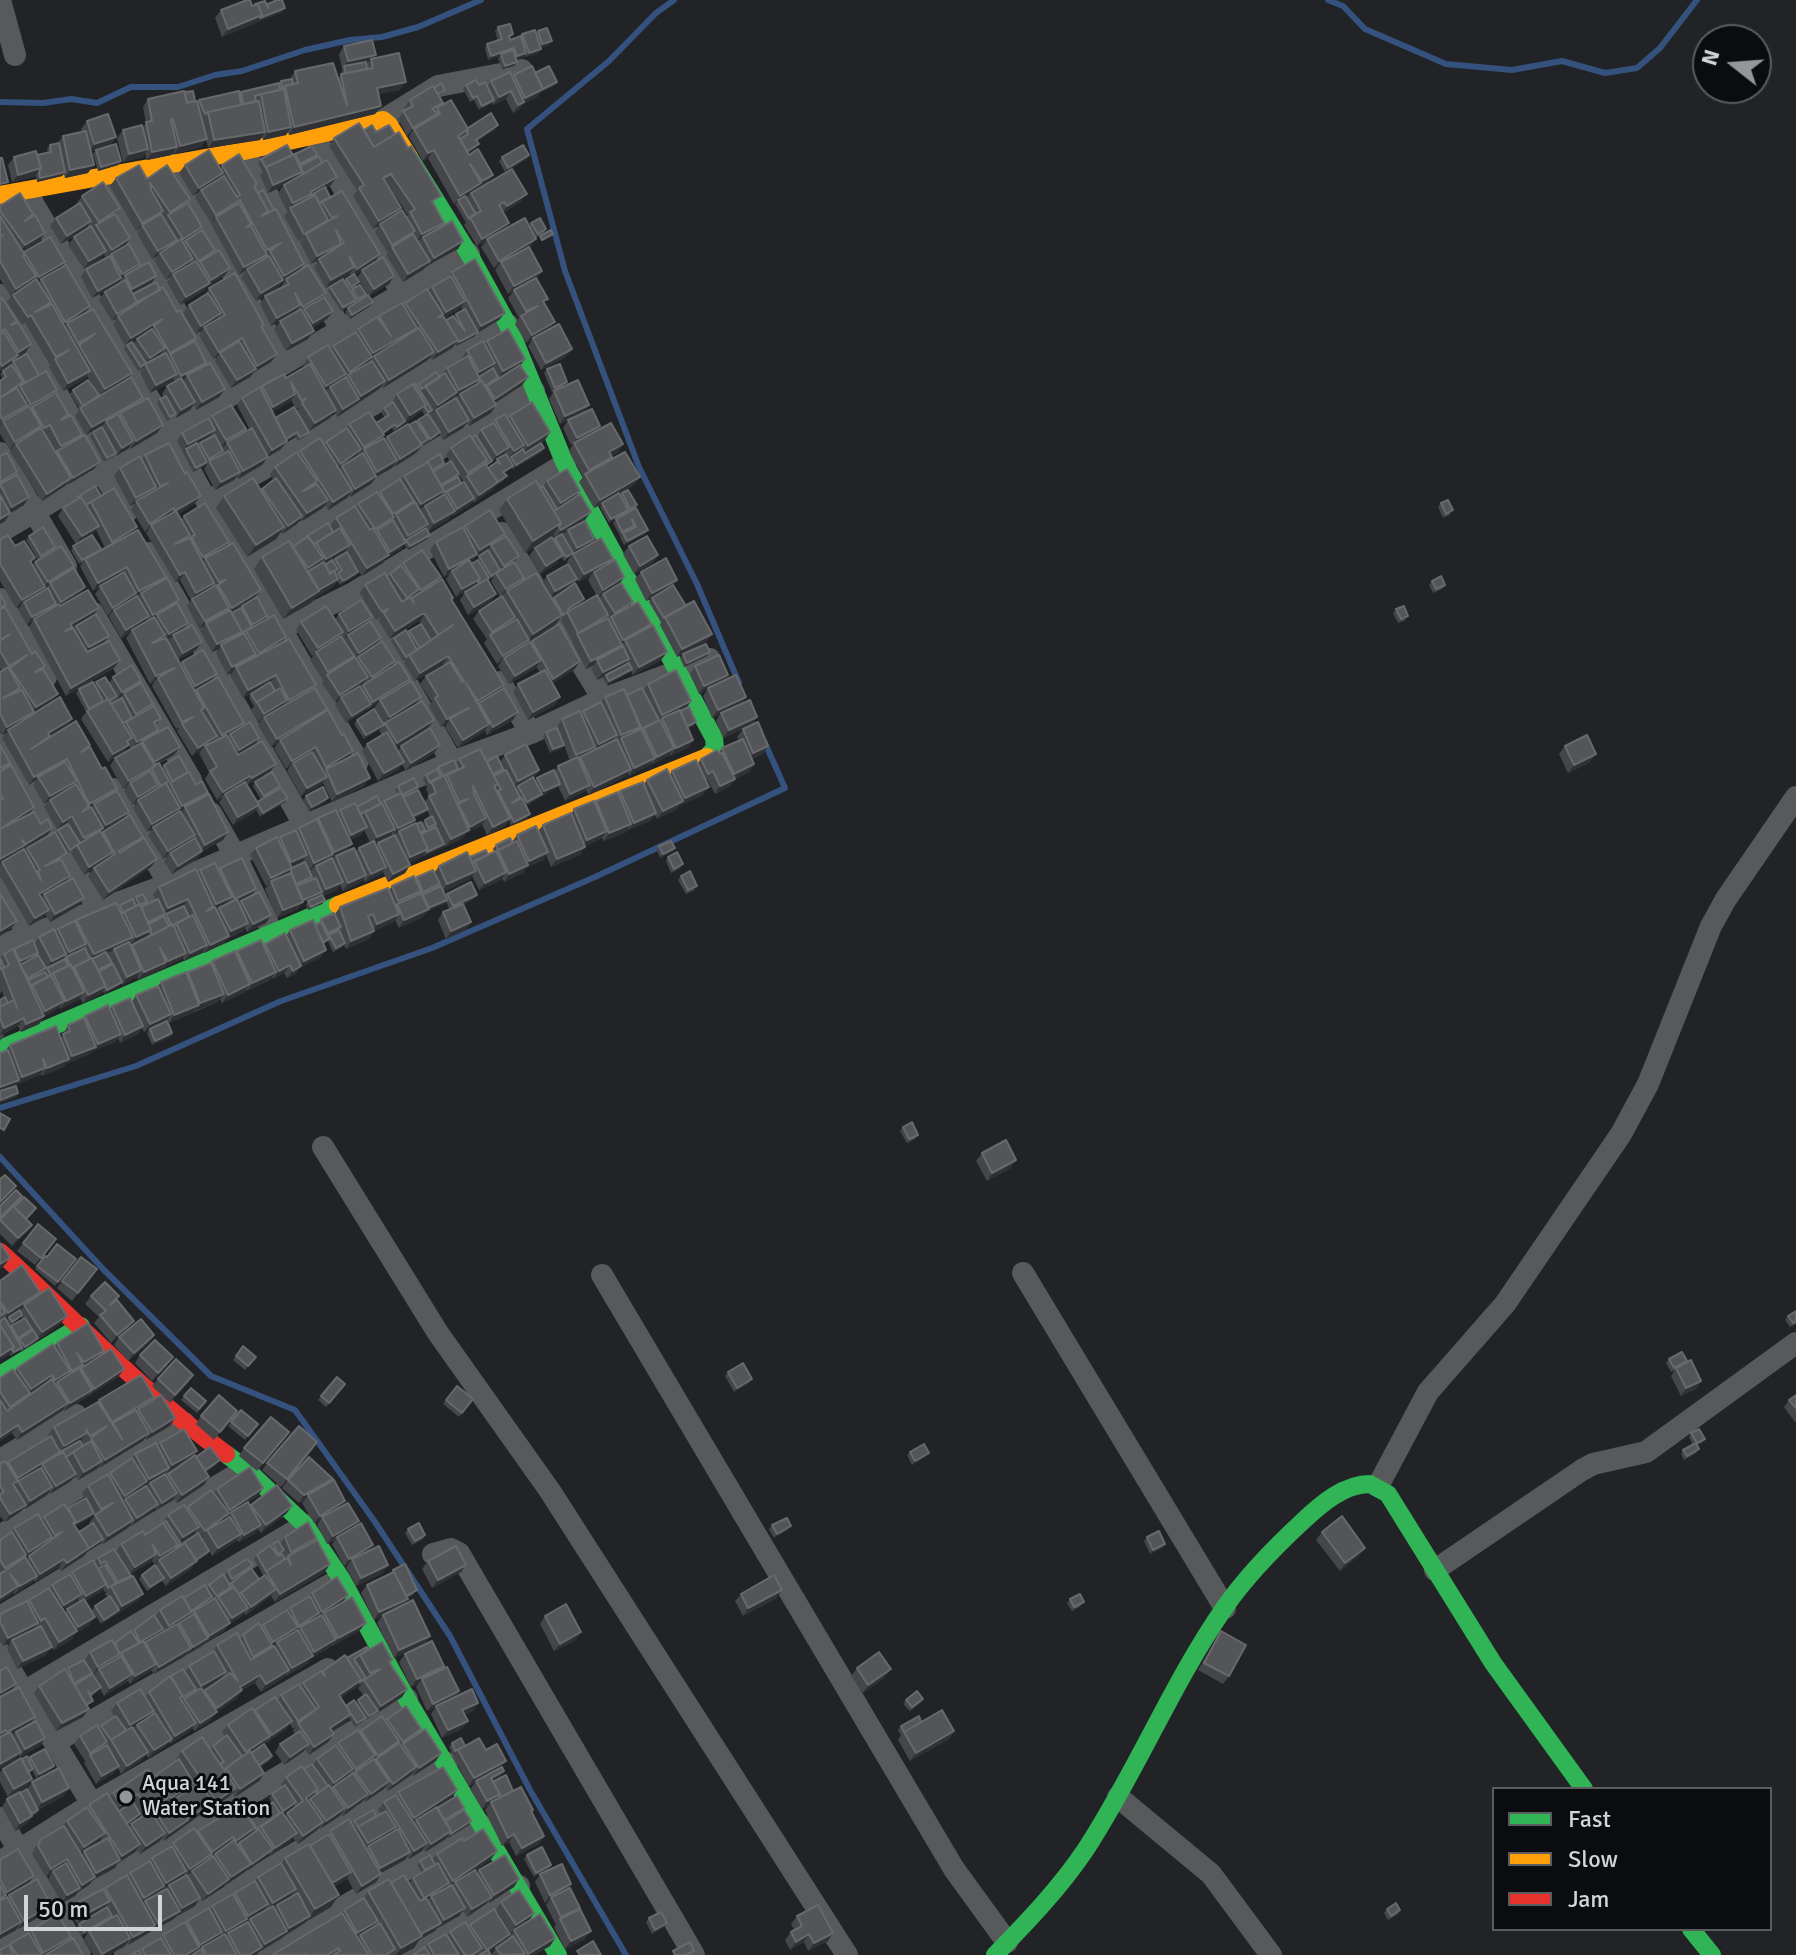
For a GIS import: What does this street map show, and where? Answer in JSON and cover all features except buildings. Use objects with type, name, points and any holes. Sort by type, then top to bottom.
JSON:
[{"type":"street","points":[[0,0],[15,55]]},
{"type":"street","points":[[0,195],[244,151],[383,120],[438,86],[522,70]]},
{"type":"street","points":[[0,1049],[272,931],[710,756],[715,748],[714,738],[565,464],[508,325],[469,254],[383,120]]},
{"type":"street","points":[[314,135],[402,294]]},
{"type":"street","points":[[244,151],[341,330]]},
{"type":"street","points":[[169,164],[285,363]]},
{"type":"street","points":[[100,178],[226,398]]},
{"type":"street","points":[[26,192],[169,432],[207,502],[249,565],[281,629],[376,794]]},
{"type":"street","points":[[0,532],[469,254]]},
{"type":"street","points":[[0,295],[305,826]]},
{"type":"street","points":[[207,502],[508,325]]},
{"type":"street","points":[[249,565],[534,391]]},
{"type":"street","points":[[0,453],[236,857],[272,931]]},
{"type":"street","points":[[281,629],[355,592],[565,464]]},
{"type":"street","points":[[488,510],[603,699]]},
{"type":"street","points":[[420,550],[436,576]]},
{"type":"street","points":[[355,592],[452,762]]},
{"type":"street","points":[[0,599],[56,694]]},
{"type":"street","points":[[0,946],[236,857],[452,762],[531,733],[603,699],[710,659]]},
{"type":"street","points":[[491,667],[531,733]]},
{"type":"street","points":[[0,744],[99,910]]},
{"type":"street","points":[[105,775],[169,884]]},
{"type":"street","points":[[1378,1486],[1428,1392],[1505,1304],[1621,1134],[1648,1084],[1711,926],[1748,862],[1796,797]]},
{"type":"street","points":[[0,888],[29,936]]},
{"type":"street","points":[[323,1147],[438,1333],[550,1491],[847,1955]]},
{"type":"street","points":[[0,1252],[8,1274],[81,1326],[129,1384],[246,1469],[305,1525],[341,1578],[361,1650],[407,1699],[557,1955]]},
{"type":"street","points":[[1023,1273],[1225,1608]]},
{"type":"street","points":[[602,1275],[1001,1949],[1038,1910],[1076,1861],[1118,1797],[1225,1608],[1304,1518],[1352,1486],[1366,1483],[1378,1486],[1388,1494],[1493,1663],[1583,1787]]},
{"type":"street","points":[[0,1375],[81,1326]]},
{"type":"street","points":[[1435,1570],[1582,1470],[1593,1464],[1646,1452],[1796,1343]]},
{"type":"street","points":[[0,1460],[95,1404]]},
{"type":"street","points":[[0,1536],[184,1423]]},
{"type":"street","points":[[0,1617],[246,1469]]},
{"type":"street","points":[[22,1693],[305,1525]]},
{"type":"street","points":[[433,1554],[451,1549],[459,1553],[694,1955]]},
{"type":"street","points":[[55,1742],[341,1578]]},
{"type":"street","points":[[10,1856],[92,1804],[361,1650]]},
{"type":"street","points":[[0,1653],[92,1804]]},
{"type":"street","points":[[0,1946],[407,1699]]},
{"type":"street","points":[[125,1955],[447,1763]]},
{"type":"street","points":[[1118,1797],[1211,1874],[1271,1955]]},
{"type":"street","points":[[0,1818],[10,1856],[56,1914],[80,1955]]},
{"type":"street","points":[[263,1955],[481,1825]]},
{"type":"street","points":[[405,1955],[519,1886]]},
{"type":"street","points":[[1693,1931],[1712,1955]]},
{"type":"waterway","points":[[0,102],[43,103],[71,99],[97,103],[131,87],[178,87],[215,75],[242,71],[305,50],[382,37],[418,27],[481,0]]},
{"type":"waterway","points":[[674,0],[656,13],[609,61],[527,129],[565,271],[639,467],[697,584],[739,683]]},
{"type":"waterway","points":[[1328,0],[1343,6],[1365,29],[1446,64],[1512,70],[1562,61],[1605,73],[1637,68],[1660,48],[1697,0]]},
{"type":"waterway","points":[[0,1108],[136,1066],[281,1001],[432,948],[595,877],[785,788],[764,741]]},
{"type":"waterway","points":[[0,1157],[104,1270],[211,1376],[295,1410],[375,1522],[450,1636],[530,1790],[626,1955]]},
{"type":"traffic: fast","points":[[409,157],[469,254],[508,325],[565,464],[714,738],[715,748],[707,757]]},
{"type":"traffic: fast","points":[[0,1049],[338,905]]},
{"type":"traffic: fast","points":[[0,1375],[81,1326]]},
{"type":"traffic: fast","points":[[226,1454],[305,1525],[341,1578],[407,1699],[558,1955]]},
{"type":"traffic: fast","points":[[995,1955],[1054,1891],[1086,1849],[1188,1666],[1234,1595],[1262,1562],[1310,1515],[1351,1487],[1370,1484],[1388,1494],[1493,1663],[1583,1787]]},
{"type":"traffic: fast","points":[[1693,1931],[1712,1955]]},
{"type":"traffic: slow","points":[[0,195],[244,151],[383,120],[409,157]]},
{"type":"traffic: slow","points":[[338,905],[707,757]]},
{"type":"traffic: jam","points":[[0,1252],[138,1382],[226,1454]]},
{"type":"place","name":"Aqua 141 Water Station","points":[[126,1797]]}]
